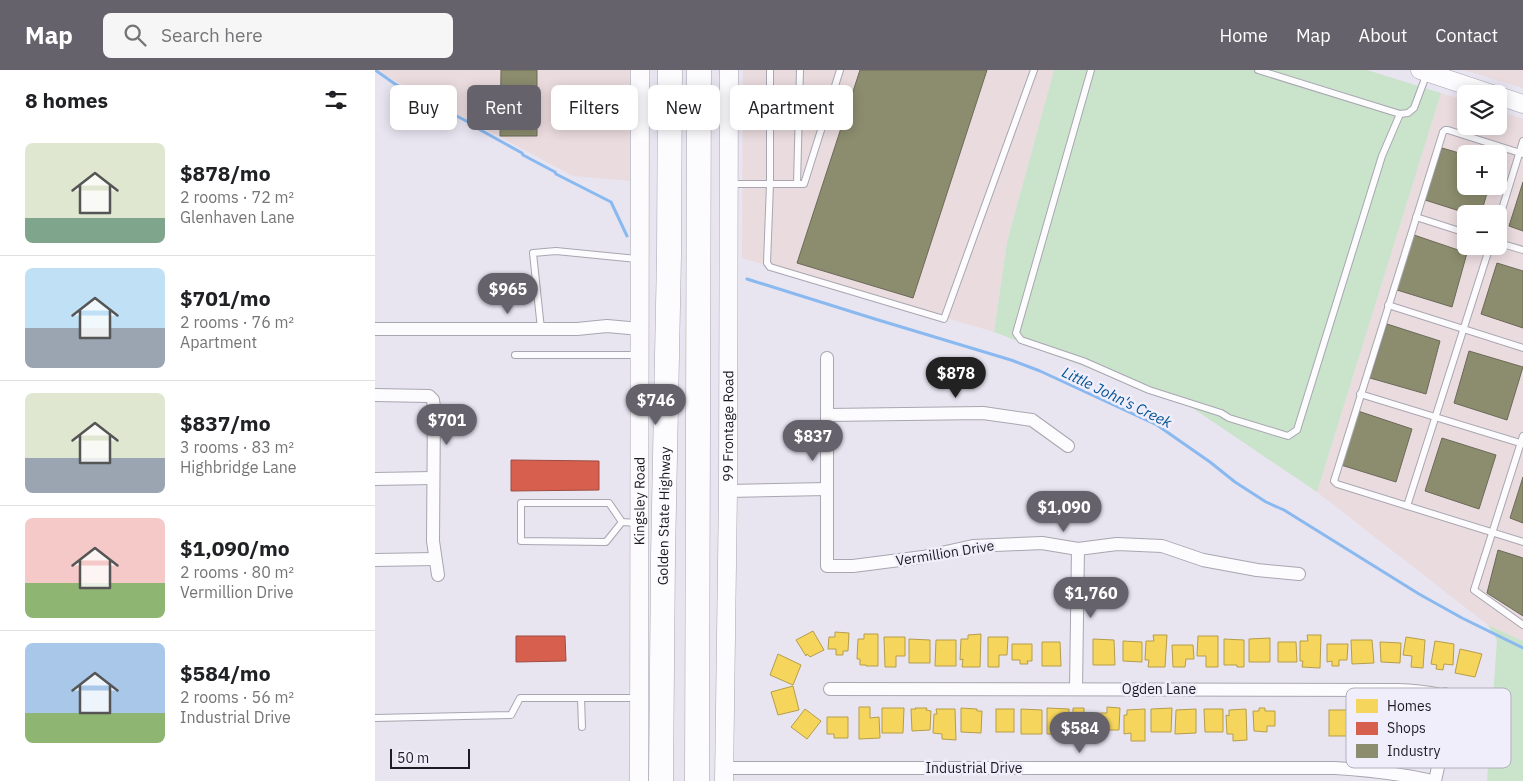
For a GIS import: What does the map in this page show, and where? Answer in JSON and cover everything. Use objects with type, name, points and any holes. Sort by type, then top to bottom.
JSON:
[{"type":"highway","name":"Golden State Highway","points":[[661,781],[670,70]]},
{"type":"highway","points":[[697,781],[699,70]]},
{"type":"street","name":"Kingsley Road","points":[[639,781],[640,70]]},
{"type":"street","name":"99 Frontage Road","points":[[724,774],[728,491],[729,70]]},
{"type":"street","points":[[1430,72],[1467,85]]},
{"type":"street","points":[[1507,99],[1523,104]]},
{"type":"street","points":[[375,329],[541,329],[597,328],[607,326],[640,329]]},
{"type":"street","points":[[728,491],[827,489],[827,358]]},
{"type":"street","points":[[375,394],[429,396],[433,400],[433,541],[438,575]]},
{"type":"street","points":[[827,415],[983,413],[1032,420],[1068,446]]},
{"type":"street","points":[[375,478],[433,478]]},
{"type":"street","name":"Vermillion Drive","points":[[827,489],[827,566],[853,566],[923,557],[973,546],[1042,543],[1078,548],[1117,544],[1162,546],[1212,562],[1257,570],[1299,574]]},
{"type":"street","points":[[1076,688],[1078,548]]},
{"type":"street","points":[[375,560],[435,559]]},
{"type":"street","name":"Ogden Lane","points":[[830,689],[1346,690]]},
{"type":"street","name":"Industrial Drive","points":[[724,774],[1335,768],[1378,772],[1434,781]]},
{"type":"street","points":[[1434,781],[1437,768]]},
{"type":"lane","points":[[770,70],[770,184],[767,263],[770,267],[944,319],[1034,70]]},
{"type":"lane","points":[[797,184],[800,70]]},
{"type":"lane","points":[[728,184],[803,184],[841,70]]},
{"type":"lane","points":[[1091,70],[1016,333],[1021,340],[1083,361],[1149,390],[1288,436],[1297,430],[1382,156],[1400,114]]},
{"type":"lane","points":[[1258,70],[1400,114],[1408,113],[1414,108],[1430,72]]},
{"type":"lane","points":[[1521,153],[1445,130],[1388,305],[1334,481],[1337,484],[1523,542]]},
{"type":"lane","points":[[1504,205],[1521,153],[1523,141]]},
{"type":"lane","points":[[1416,218],[1457,230]]},
{"type":"lane","points":[[1507,245],[1523,250]]},
{"type":"lane","points":[[541,329],[533,253],[556,251],[640,260]]},
{"type":"lane","points":[[1407,506],[1465,330],[1487,255]]},
{"type":"lane","points":[[1388,305],[1523,348]]},
{"type":"lane","points":[[515,355],[640,355]]},
{"type":"lane","points":[[1360,394],[1522,444]]},
{"type":"lane","points":[[1523,436],[1474,590],[1523,625]]},
{"type":"lane","points":[[521,503],[609,503],[622,522],[606,542],[521,541],[521,503]]},
{"type":"lane","points":[[622,522],[640,523]]},
{"type":"lane","points":[[375,718],[511,715],[520,698],[639,698]]},
{"type":"lane","points":[[581,698],[583,727]]},
{"type":"shaded area","points":[[375,70],[630,70],[630,85],[551,85],[551,130],[630,130],[630,181],[573,176],[487,130],[541,130],[541,85],[467,85],[467,119],[457,114],[457,85],[403,85]]},
{"type":"shaded area","points":[[743,70],[1054,70],[1007,242],[994,332],[742,258],[743,130],[853,130],[853,85],[743,85]]},
{"type":"shaded area","points":[[1464,70],[1523,70],[1523,88]]},
{"type":"shaded area","points":[[1441,93],[1457,98],[1457,135],[1507,135],[1507,114],[1523,119],[1523,641],[1488,625],[1317,492]]},
{"type":"green space","points":[[1054,70],[1367,70],[1441,93],[1317,492],[1191,407],[994,332],[1007,242]]},
{"type":"green space","points":[[1488,625],[1523,641],[1523,781],[1487,781],[1488,768],[1511,768],[1511,688],[1494,688],[1497,640]]},
{"type":"building: Homes","points":[[813,631],[824,650],[810,657],[807,654],[806,656],[796,640]]},
{"type":"building: Homes","points":[[835,632],[849,633],[848,651],[843,651],[843,655],[836,655],[836,649],[828,649],[829,637],[835,637]]},
{"type":"building: Homes","points":[[864,634],[878,634],[878,666],[860,665],[860,659],[857,659],[858,639],[864,639]]},
{"type":"building: Homes","points":[[981,634],[980,667],[962,667],[963,659],[960,660],[961,639],[968,639],[968,635]]},
{"type":"building: Homes","points":[[1153,635],[1167,635],[1165,667],[1148,667],[1149,660],[1145,660],[1146,641],[1154,641]]},
{"type":"building: Homes","points":[[1307,635],[1321,635],[1320,668],[1302,667],[1303,661],[1300,661],[1300,641],[1308,641]]},
{"type":"building: Homes","points":[[1198,636],[1218,636],[1218,667],[1206,667],[1206,656],[1197,656]]},
{"type":"building: Homes","points":[[884,637],[905,637],[905,656],[896,656],[896,667],[885,667]]},
{"type":"building: Homes","points":[[988,637],[1008,637],[1007,655],[999,655],[999,667],[988,667]]},
{"type":"building: Homes","points":[[1406,637],[1425,640],[1423,668],[1411,667],[1412,656],[1403,655]]},
{"type":"building: Homes","points":[[1270,638],[1270,662],[1249,662],[1249,639]]},
{"type":"building: Homes","points":[[909,639],[930,640],[930,663],[909,663]]},
{"type":"building: Homes","points":[[1093,639],[1114,640],[1115,665],[1093,665]]},
{"type":"building: Homes","points":[[1224,639],[1244,640],[1244,667],[1224,665]]},
{"type":"building: Homes","points":[[936,640],[956,640],[956,666],[935,666]]},
{"type":"building: Homes","points":[[1351,640],[1372,640],[1374,663],[1352,664]]},
{"type":"building: Homes","points":[[1123,641],[1142,642],[1142,662],[1123,661]]},
{"type":"building: Homes","points":[[1435,641],[1454,644],[1453,665],[1444,664],[1443,670],[1436,669],[1437,665],[1431,664]]},
{"type":"building: Homes","points":[[1042,642],[1060,642],[1061,666],[1042,666]]},
{"type":"building: Homes","points":[[1278,642],[1296,642],[1297,662],[1278,662]]},
{"type":"building: Homes","points":[[1380,642],[1401,643],[1400,663],[1381,662]]},
{"type":"building: Homes","points":[[1012,644],[1032,644],[1032,661],[1027,661],[1028,664],[1020,664],[1020,660],[1012,660]]},
{"type":"building: Homes","points":[[1327,644],[1348,644],[1347,660],[1339,660],[1339,666],[1332,666],[1332,661],[1327,662]]},
{"type":"building: Homes","points":[[1172,645],[1193,645],[1194,659],[1186,659],[1185,667],[1173,667]]},
{"type":"building: Homes","points":[[1460,649],[1482,654],[1475,677],[1455,673]]},
{"type":"building: Homes","points":[[778,654],[801,665],[793,685],[770,675]]},
{"type":"building: Homes","points":[[793,686],[799,710],[778,715],[771,692]]},
{"type":"building: Homes","points":[[859,707],[870,707],[870,718],[879,717],[880,738],[859,739]]},
{"type":"building: Homes","points":[[1107,707],[1120,708],[1119,730],[1105,730],[1105,726],[1098,726],[1097,713],[1107,713]]},
{"type":"building: Homes","points":[[882,708],[904,708],[903,733],[882,733]]},
{"type":"building: Homes","points":[[927,708],[926,710],[931,711],[930,730],[912,731],[911,709]]},
{"type":"building: Homes","points":[[961,708],[982,711],[981,733],[961,732]]},
{"type":"building: Homes","points":[[1047,708],[1069,709],[1068,734],[1047,734]]},
{"type":"building: Homes","points":[[1073,708],[1084,708],[1084,719],[1093,718],[1093,739],[1073,740]]},
{"type":"building: Homes","points":[[1172,708],[1171,732],[1151,732],[1151,709]]},
{"type":"building: Homes","points":[[1259,708],[1265,708],[1265,711],[1275,711],[1275,726],[1267,726],[1267,732],[1254,731],[1253,711],[1259,711]]},
{"type":"building: Homes","points":[[805,709],[821,721],[807,739],[791,727]]},
{"type":"building: Homes","points":[[936,709],[955,709],[956,740],[942,739],[942,734],[933,733],[934,714],[937,714]]},
{"type":"building: Homes","points":[[996,709],[1014,709],[1014,732],[996,732]]},
{"type":"building: Homes","points":[[1021,709],[1042,710],[1042,734],[1021,734]]},
{"type":"building: Homes","points":[[1145,709],[1145,741],[1131,741],[1131,733],[1124,734],[1124,715],[1127,715],[1127,710]]},
{"type":"building: Homes","points":[[1196,709],[1196,733],[1175,734],[1176,710]]},
{"type":"building: Homes","points":[[1204,709],[1223,709],[1223,732],[1205,732]]},
{"type":"building: Homes","points":[[1246,709],[1247,740],[1233,741],[1233,734],[1227,734],[1226,715],[1229,716],[1229,710]]},
{"type":"building: Homes","points":[[1329,710],[1346,710],[1346,736],[1329,736]]},
{"type":"building: Homes","points":[[827,717],[848,717],[848,738],[834,738],[834,734],[827,734]]},
{"type":"building: Shops","points":[[511,460],[599,461],[599,490],[511,491]]},
{"type":"building: Shops","points":[[516,636],[565,636],[566,661],[516,662]]},
{"type":"building: Industry","points":[[501,70],[537,70],[537,85],[501,85]]},
{"type":"building: Industry","points":[[860,70],[987,70],[913,298],[797,263],[840,130],[853,130],[853,91]]},
{"type":"building: Industry","points":[[500,130],[537,130],[537,136],[500,136]]},
{"type":"building: Industry","points":[[1442,148],[1457,152],[1457,195],[1486,195],[1484,205],[1457,205],[1457,210],[1425,200]]},
{"type":"building: Industry","points":[[1523,182],[1523,231],[1509,226]]},
{"type":"building: Industry","points":[[1414,235],[1457,250],[1457,255],[1466,255],[1452,307],[1397,290]]},
{"type":"building: Industry","points":[[1497,263],[1523,271],[1523,328],[1481,314]]},
{"type":"building: Industry","points":[[1387,324],[1440,341],[1426,394],[1370,378]]},
{"type":"building: Industry","points":[[1469,351],[1523,367],[1507,420],[1454,403]]},
{"type":"building: Industry","points":[[1358,411],[1412,429],[1396,482],[1341,465]]},
{"type":"building: Industry","points":[[1442,438],[1496,455],[1479,509],[1425,491]]},
{"type":"building: Industry","points":[[1523,477],[1523,523],[1510,518]]},
{"type":"building: Industry","points":[[1498,550],[1523,558],[1523,616],[1487,593]]},
{"type":"waterway","name":"Little John's Creek","points":[[375,70],[395,84],[474,125],[556,174],[611,202],[627,236]]},
{"type":"waterway","name":"Little John's Creek","points":[[747,279],[1011,360],[1040,371],[1157,425],[1235,482],[1266,502],[1284,510],[1419,594],[1523,648]]}]
